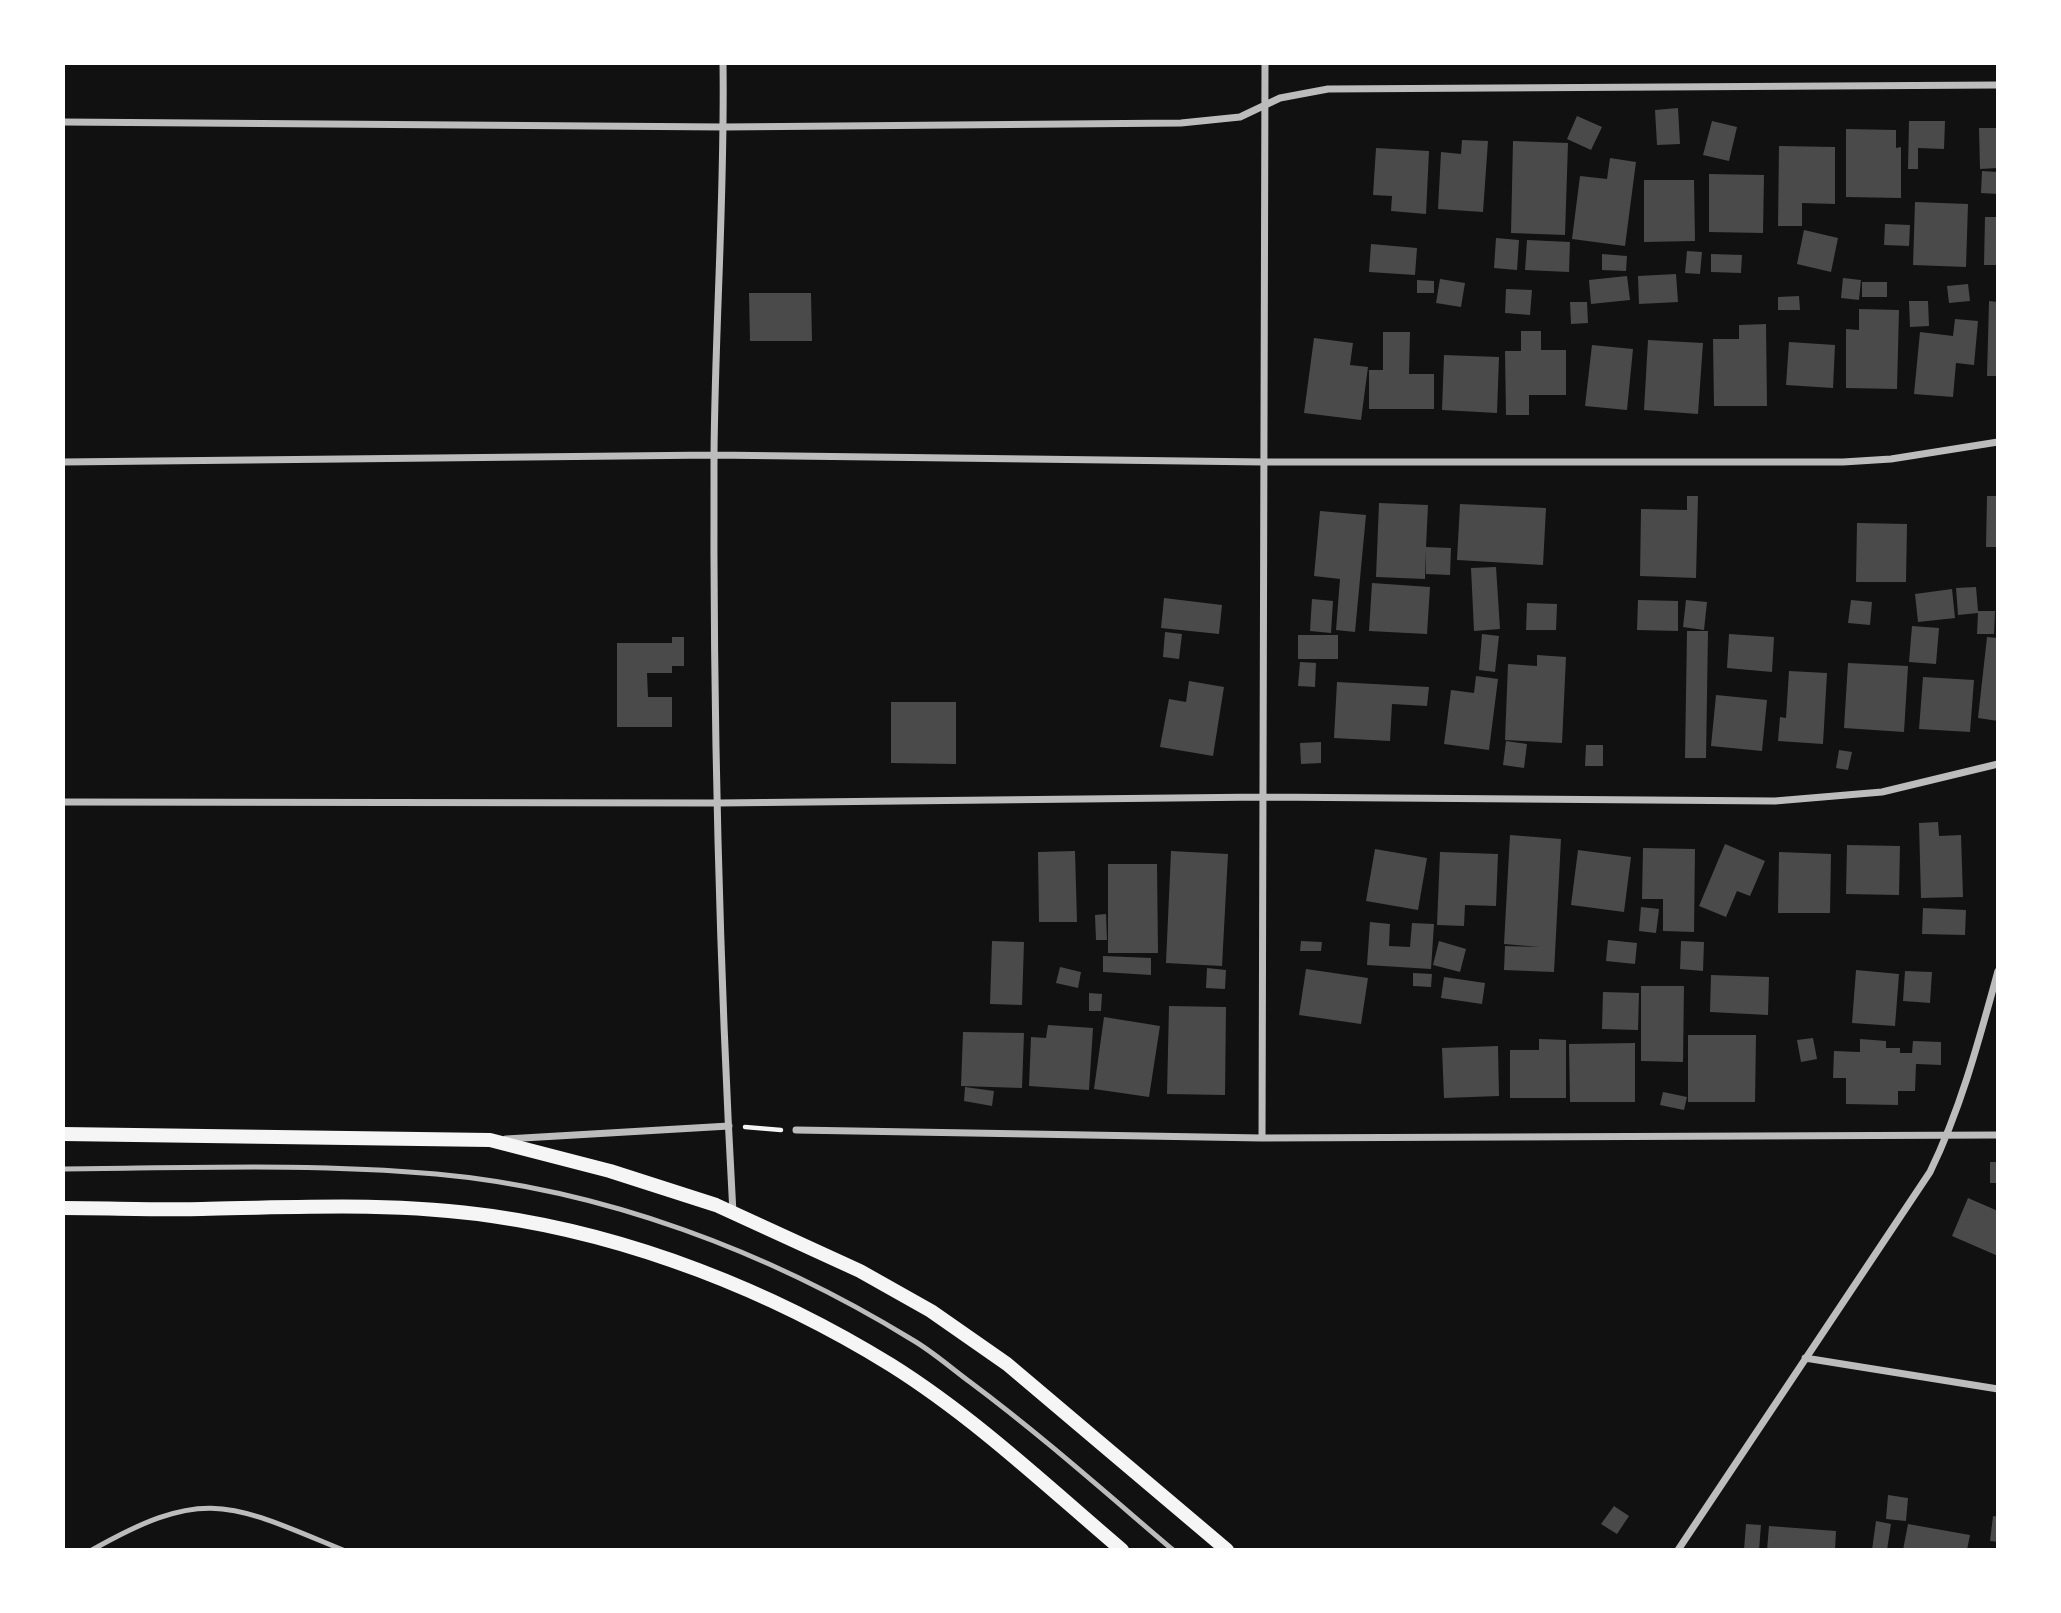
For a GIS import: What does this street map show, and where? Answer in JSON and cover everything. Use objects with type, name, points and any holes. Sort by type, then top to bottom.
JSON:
[{"type":"main road","points":[[63,1134],[490,1140],[610,1171],[716,1205],[860,1271],[931,1311],[1007,1364],[1227,1550]]},
{"type":"main road","points":[[63,1209],[349,1206],[448,1211],[557,1227],[721,1278],[843,1337],[893,1366],[978,1429],[1122,1550]]},
{"type":"street","points":[[723,63],[724,127],[714,455],[719,803],[733,1214]]},
{"type":"street","points":[[1262,1138],[1265,63]]},
{"type":"street","points":[[63,122],[724,127],[1181,123],[1240,117],[1299,93],[1328,89],[1998,85]]},
{"type":"street","points":[[63,462],[714,455],[1264,462],[1843,462],[1891,460],[1998,442]]},
{"type":"street","points":[[63,802],[719,803],[1264,797],[1829,799],[1882,792],[1998,764]]},
{"type":"street","points":[[1678,1550],[1910,1206],[1948,1134],[1972,1066],[1998,971]]},
{"type":"street","points":[[490,1140],[729,1126]]},
{"type":"street","points":[[796,1130],[1262,1138],[1998,1135]]},
{"type":"street","points":[[1805,1358],[1998,1389]]},
{"type":"lane","points":[[63,1169],[293,1168],[437,1174],[553,1192],[648,1218],[761,1261],[826,1291],[914,1340],[1011,1412],[1173,1550]]},
{"type":"lane","points":[[92,1550],[137,1525],[196,1506],[230,1508],[257,1515],[343,1550]]},
{"type":"path","points":[[729,1126],[796,1130]]},
{"type":"building","points":[[1678,108],[1680,144],[1657,145],[1655,110]]},
{"type":"building","points":[[1577,116],[1602,127],[1591,150],[1567,139]]},
{"type":"building","points":[[1712,121],[1737,127],[1729,161],[1703,155]]},
{"type":"building","points":[[1909,121],[1945,121],[1944,149],[1918,148],[1918,169],[1908,169]]},
{"type":"building","points":[[1979,128],[1998,128],[1998,168],[1980,169]]},
{"type":"building","points":[[1846,129],[1896,130],[1896,148],[1901,147],[1901,198],[1846,197]]},
{"type":"building","points":[[1462,140],[1488,141],[1483,212],[1438,209],[1441,152],[1461,154]]},
{"type":"building","points":[[1513,141],[1568,143],[1565,235],[1511,233]]},
{"type":"building","points":[[1779,146],[1835,147],[1835,204],[1802,203],[1802,226],[1778,226]]},
{"type":"building","points":[[1376,148],[1429,151],[1426,214],[1391,211],[1392,196],[1373,195]]},
{"type":"building","points":[[1610,158],[1636,162],[1625,246],[1572,239],[1580,176],[1607,179]]},
{"type":"building","points":[[1982,171],[1998,172],[1998,194],[1981,193]]},
{"type":"building","points":[[1709,174],[1764,175],[1763,233],[1709,232]]},
{"type":"building","points":[[1644,180],[1694,180],[1695,241],[1644,242]]},
{"type":"building","points":[[1915,202],[1968,204],[1966,267],[1913,265]]},
{"type":"building","points":[[1985,217],[1998,217],[1998,265],[1984,265]]},
{"type":"building","points":[[1885,224],[1910,225],[1909,246],[1884,245]]},
{"type":"building","points":[[1804,230],[1838,238],[1831,272],[1797,264]]},
{"type":"building","points":[[1496,238],[1519,240],[1517,270],[1494,268]]},
{"type":"building","points":[[1527,240],[1570,242],[1569,272],[1525,270]]},
{"type":"building","points":[[1371,244],[1417,248],[1415,275],[1369,272]]},
{"type":"building","points":[[1687,251],[1702,252],[1700,274],[1685,273]]},
{"type":"building","points":[[1602,254],[1627,256],[1626,271],[1602,270]]},
{"type":"building","points":[[1711,254],[1742,255],[1741,273],[1711,272]]},
{"type":"building","points":[[1676,274],[1678,302],[1639,304],[1638,276]]},
{"type":"building","points":[[1627,276],[1630,300],[1591,304],[1589,280]]},
{"type":"building","points":[[1843,278],[1861,280],[1859,300],[1841,298]]},
{"type":"building","points":[[1440,279],[1465,283],[1461,307],[1436,303]]},
{"type":"building","points":[[1417,280],[1434,281],[1434,293],[1417,293]]},
{"type":"building","points":[[1862,282],[1887,282],[1887,297],[1862,297]]},
{"type":"building","points":[[1968,284],[1970,301],[1949,303],[1947,286]]},
{"type":"building","points":[[1506,289],[1532,290],[1530,315],[1505,313]]},
{"type":"building","points":[[749,293],[811,293],[812,341],[750,341]]},
{"type":"building","points":[[1799,296],[1800,310],[1778,310],[1778,297]]},
{"type":"building","points":[[1909,301],[1928,301],[1929,326],[1910,327]]},
{"type":"building","points":[[1989,301],[1998,302],[1998,376],[1987,376]]},
{"type":"building","points":[[1570,302],[1587,302],[1588,323],[1571,324]]},
{"type":"building","points":[[1859,309],[1899,310],[1897,389],[1846,388],[1846,329],[1859,330]]},
{"type":"building","points":[[1955,319],[1978,321],[1974,365],[1956,363],[1953,397],[1914,394],[1920,332],[1953,336]]},
{"type":"building","points":[[1766,324],[1767,406],[1714,406],[1713,339],[1739,339],[1739,325]]},
{"type":"building","points":[[1521,331],[1541,331],[1541,350],[1566,350],[1566,395],[1529,395],[1529,415],[1506,415],[1505,351],[1521,351]]},
{"type":"building","points":[[1383,332],[1410,332],[1409,374],[1434,374],[1434,409],[1369,409],[1369,370],[1383,370]]},
{"type":"building","points":[[1314,338],[1353,343],[1350,365],[1368,367],[1361,420],[1304,413]]},
{"type":"building","points":[[1648,340],[1703,343],[1698,414],[1644,410]]},
{"type":"building","points":[[1789,342],[1835,345],[1833,388],[1786,385]]},
{"type":"building","points":[[1592,345],[1633,349],[1627,410],[1585,406]]},
{"type":"building","points":[[1444,355],[1499,357],[1497,413],[1442,410]]},
{"type":"building","points":[[1687,496],[1698,496],[1696,578],[1640,576],[1641,509],[1687,510]]},
{"type":"building","points":[[1987,496],[1998,496],[1998,547],[1986,547]]},
{"type":"building","points":[[1379,503],[1428,505],[1426,547],[1451,548],[1450,575],[1426,574],[1426,551],[1425,579],[1376,577]]},
{"type":"building","points":[[1460,504],[1546,508],[1543,565],[1457,560]]},
{"type":"building","points":[[1320,511],[1366,515],[1355,632],[1336,630],[1340,579],[1314,576]]},
{"type":"building","points":[[1857,523],[1907,524],[1906,582],[1856,582]]},
{"type":"building","points":[[1496,567],[1500,629],[1474,631],[1471,568]]},
{"type":"building","points":[[1372,583],[1430,587],[1427,634],[1369,631]]},
{"type":"building","points":[[1976,587],[1978,611],[1995,611],[1994,634],[1977,634],[1978,613],[1958,615],[1956,588]]},
{"type":"building","points":[[1952,589],[1955,618],[1918,622],[1915,594]]},
{"type":"building","points":[[1164,598],[1222,605],[1219,634],[1161,628]]},
{"type":"building","points":[[1312,599],[1333,601],[1331,633],[1310,631]]},
{"type":"building","points":[[1638,600],[1678,601],[1678,631],[1637,630]]},
{"type":"building","points":[[1686,600],[1707,602],[1704,630],[1683,627]]},
{"type":"building","points":[[1851,600],[1872,602],[1870,625],[1848,623]]},
{"type":"building","points":[[1527,603],[1557,604],[1556,630],[1526,630]]},
{"type":"building","points":[[1912,626],[1939,628],[1936,664],[1909,662]]},
{"type":"building","points":[[1687,631],[1708,631],[1706,758],[1685,758]]},
{"type":"building","points":[[1165,632],[1182,634],[1179,659],[1163,657]]},
{"type":"building","points":[[1482,634],[1499,636],[1495,672],[1479,670]]},
{"type":"building","points":[[1729,634],[1774,637],[1772,672],[1727,668]]},
{"type":"building","points":[[1298,635],[1338,635],[1338,659],[1298,659]]},
{"type":"building","points":[[672,637],[684,637],[684,666],[672,666],[672,673],[647,673],[648,697],[672,697],[672,727],[617,727],[617,643],[672,643]]},
{"type":"building","points":[[1987,637],[1998,638],[1998,721],[1978,718]]},
{"type":"building","points":[[1537,655],[1566,657],[1562,743],[1505,740],[1508,664],[1537,666]]},
{"type":"building","points":[[1300,662],[1316,663],[1315,687],[1298,686]]},
{"type":"building","points":[[1848,663],[1908,666],[1904,732],[1844,728]]},
{"type":"building","points":[[1789,671],[1827,673],[1823,744],[1778,741],[1780,717],[1786,718]]},
{"type":"building","points":[[1476,676],[1498,679],[1489,750],[1444,744],[1451,690],[1474,693]]},
{"type":"building","points":[[1923,677],[1974,680],[1970,732],[1919,729]]},
{"type":"building","points":[[1189,681],[1224,687],[1213,756],[1160,747],[1169,699],[1186,702]]},
{"type":"building","points":[[1337,682],[1429,687],[1427,706],[1392,704],[1390,741],[1334,738]]},
{"type":"building","points":[[1716,695],[1767,700],[1762,751],[1711,746]]},
{"type":"building","points":[[891,702],[956,702],[956,764],[891,763]]},
{"type":"building","points":[[1506,741],[1527,744],[1524,768],[1503,765]]},
{"type":"building","points":[[1321,742],[1321,763],[1301,764],[1300,743]]},
{"type":"building","points":[[1586,745],[1603,745],[1603,766],[1585,766]]},
{"type":"building","points":[[1839,750],[1852,752],[1848,770],[1836,768]]},
{"type":"building","points":[[1938,822],[1939,836],[1961,835],[1963,897],[1921,898],[1919,823]]},
{"type":"building","points":[[1510,835],[1561,839],[1554,972],[1504,970],[1505,946],[1540,947],[1504,944]]},
{"type":"building","points":[[1725,844],[1765,861],[1750,896],[1737,891],[1726,917],[1699,906]]},
{"type":"building","points":[[1847,845],[1900,846],[1899,895],[1846,894]]},
{"type":"building","points":[[1643,848],[1695,849],[1694,932],[1663,931],[1663,899],[1642,899]]},
{"type":"building","points":[[1375,849],[1427,858],[1418,910],[1366,901]]},
{"type":"building","points":[[1578,850],[1631,857],[1624,912],[1571,905]]},
{"type":"building","points":[[1075,851],[1077,922],[1039,922],[1038,852]]},
{"type":"building","points":[[1171,851],[1228,854],[1222,966],[1166,963]]},
{"type":"building","points":[[1440,852],[1498,854],[1496,906],[1465,905],[1464,926],[1437,925]]},
{"type":"building","points":[[1779,852],[1831,854],[1830,913],[1778,913]]},
{"type":"building","points":[[1108,864],[1157,864],[1158,953],[1108,953]]},
{"type":"building","points":[[1641,907],[1659,909],[1656,933],[1639,931]]},
{"type":"building","points":[[1923,908],[1966,910],[1965,935],[1922,934]]},
{"type":"building","points":[[1106,914],[1107,940],[1096,940],[1095,915]]},
{"type":"building","points":[[1370,922],[1390,924],[1389,946],[1410,947],[1412,923],[1434,924],[1431,969],[1367,965]]},
{"type":"building","points":[[1608,940],[1637,943],[1635,964],[1606,961]]},
{"type":"building","points":[[992,941],[1024,942],[1022,1005],[990,1004]]},
{"type":"building","points":[[1301,941],[1322,942],[1321,951],[1300,951]]},
{"type":"building","points":[[1439,941],[1466,949],[1460,972],[1433,965]]},
{"type":"building","points":[[1681,941],[1704,942],[1703,971],[1680,969]]},
{"type":"building","points":[[1103,956],[1151,958],[1151,975],[1103,972]]},
{"type":"building","points":[[1060,967],[1081,972],[1078,988],[1056,983]]},
{"type":"building","points":[[1207,968],[1226,970],[1225,989],[1206,988]]},
{"type":"building","points":[[1306,969],[1368,978],[1361,1024],[1299,1015]]},
{"type":"building","points":[[1856,970],[1899,974],[1895,1026],[1852,1023]]},
{"type":"building","points":[[1905,971],[1932,972],[1930,1003],[1903,1001]]},
{"type":"building","points":[[1413,973],[1432,974],[1431,987],[1413,986]]},
{"type":"building","points":[[1711,975],[1769,977],[1768,1015],[1710,1012]]},
{"type":"building","points":[[1444,977],[1485,983],[1482,1004],[1441,998]]},
{"type":"building","points":[[1641,986],[1684,986],[1683,1062],[1641,1061]]},
{"type":"building","points":[[1603,992],[1639,993],[1638,1030],[1602,1029]]},
{"type":"building","points":[[1089,993],[1102,994],[1101,1011],[1089,1011]]},
{"type":"building","points":[[1169,1006],[1226,1007],[1225,1095],[1167,1094]]},
{"type":"building","points":[[1104,1017],[1160,1026],[1149,1097],[1094,1089]]},
{"type":"building","points":[[1048,1025],[1093,1028],[1089,1090],[1029,1086],[1031,1037],[1046,1038]]},
{"type":"building","points":[[963,1032],[1024,1033],[1022,1088],[961,1086]]},
{"type":"building","points":[[1688,1035],[1756,1035],[1755,1102],[1688,1102]]},
{"type":"building","points":[[1813,1038],[1817,1059],[1801,1062],[1797,1040]]},
{"type":"building","points":[[1539,1039],[1566,1040],[1566,1098],[1510,1098],[1510,1050],[1539,1050]]},
{"type":"building","points":[[1860,1039],[1886,1041],[1886,1048],[1900,1048],[1900,1053],[1912,1053],[1913,1041],[1941,1042],[1941,1065],[1916,1064],[1915,1091],[1898,1091],[1898,1105],[1846,1104],[1846,1078],[1833,1078],[1834,1051],[1860,1052]]},
{"type":"building","points":[[1635,1043],[1635,1102],[1570,1102],[1569,1044]]},
{"type":"building","points":[[1498,1046],[1499,1096],[1444,1098],[1442,1048]]},
{"type":"building","points":[[965,1087],[994,1091],[992,1106],[964,1101]]},
{"type":"building","points":[[1663,1092],[1687,1097],[1684,1110],[1660,1105]]},
{"type":"building","points":[[1990,1162],[1998,1162],[1998,1183],[1990,1183]]},
{"type":"building","points":[[1968,1198],[1998,1211],[1998,1256],[1952,1236]]},
{"type":"building","points":[[1888,1495],[1908,1498],[1906,1521],[1886,1519]]},
{"type":"building","points":[[1614,1506],[1629,1516],[1617,1534],[1601,1524]]},
{"type":"building","points":[[1993,1516],[1998,1517],[1998,1542],[1990,1541]]},
{"type":"building","points":[[1876,1521],[1891,1524],[1887,1550],[1872,1550]]},
{"type":"building","points":[[1746,1524],[1761,1525],[1759,1550],[1744,1550]]},
{"type":"building","points":[[1908,1524],[1970,1535],[1967,1550],[1903,1550]]},
{"type":"building","points":[[1769,1526],[1836,1531],[1835,1550],[1767,1550]]}]
